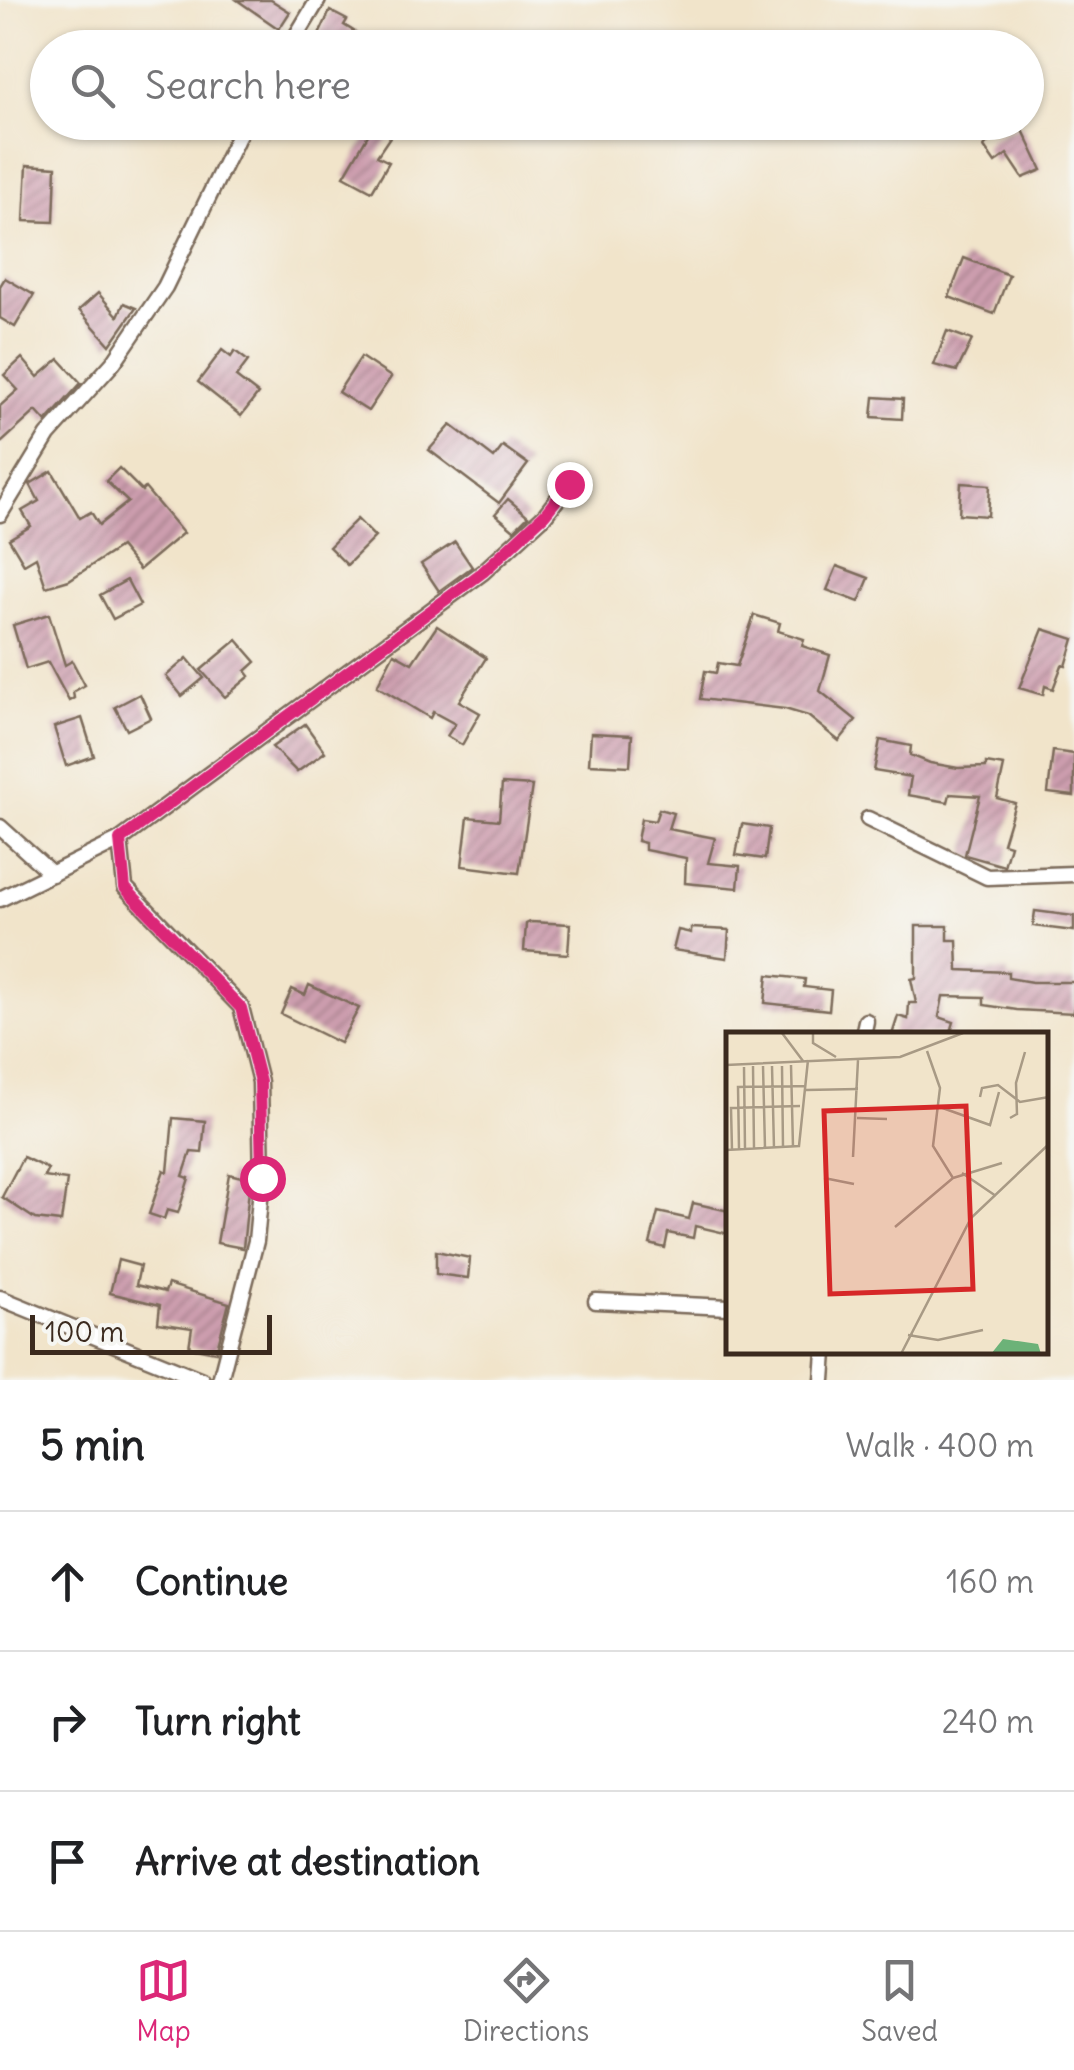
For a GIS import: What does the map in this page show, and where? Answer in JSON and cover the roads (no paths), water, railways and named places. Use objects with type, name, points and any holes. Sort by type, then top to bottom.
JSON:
[{"type":"street","points":[[300,30],[318,0]]},
{"type":"street","points":[[0,514],[48,435],[113,364],[164,286],[236,140]]},
{"type":"street","points":[[0,899],[120,840],[483,572],[545,514],[569,484]]},
{"type":"street","points":[[868,819],[987,878],[1074,874]]},
{"type":"street","points":[[0,826],[52,874]]},
{"type":"street","points":[[120,840],[125,888],[241,1008],[260,1082],[262,1178],[256,1241],[220,1380]]},
{"type":"street","points":[[0,1298],[202,1380]]},
{"type":"street","points":[[596,1302],[726,1307]]},
{"type":"street","points":[[823,1380],[825,1355]]}]
